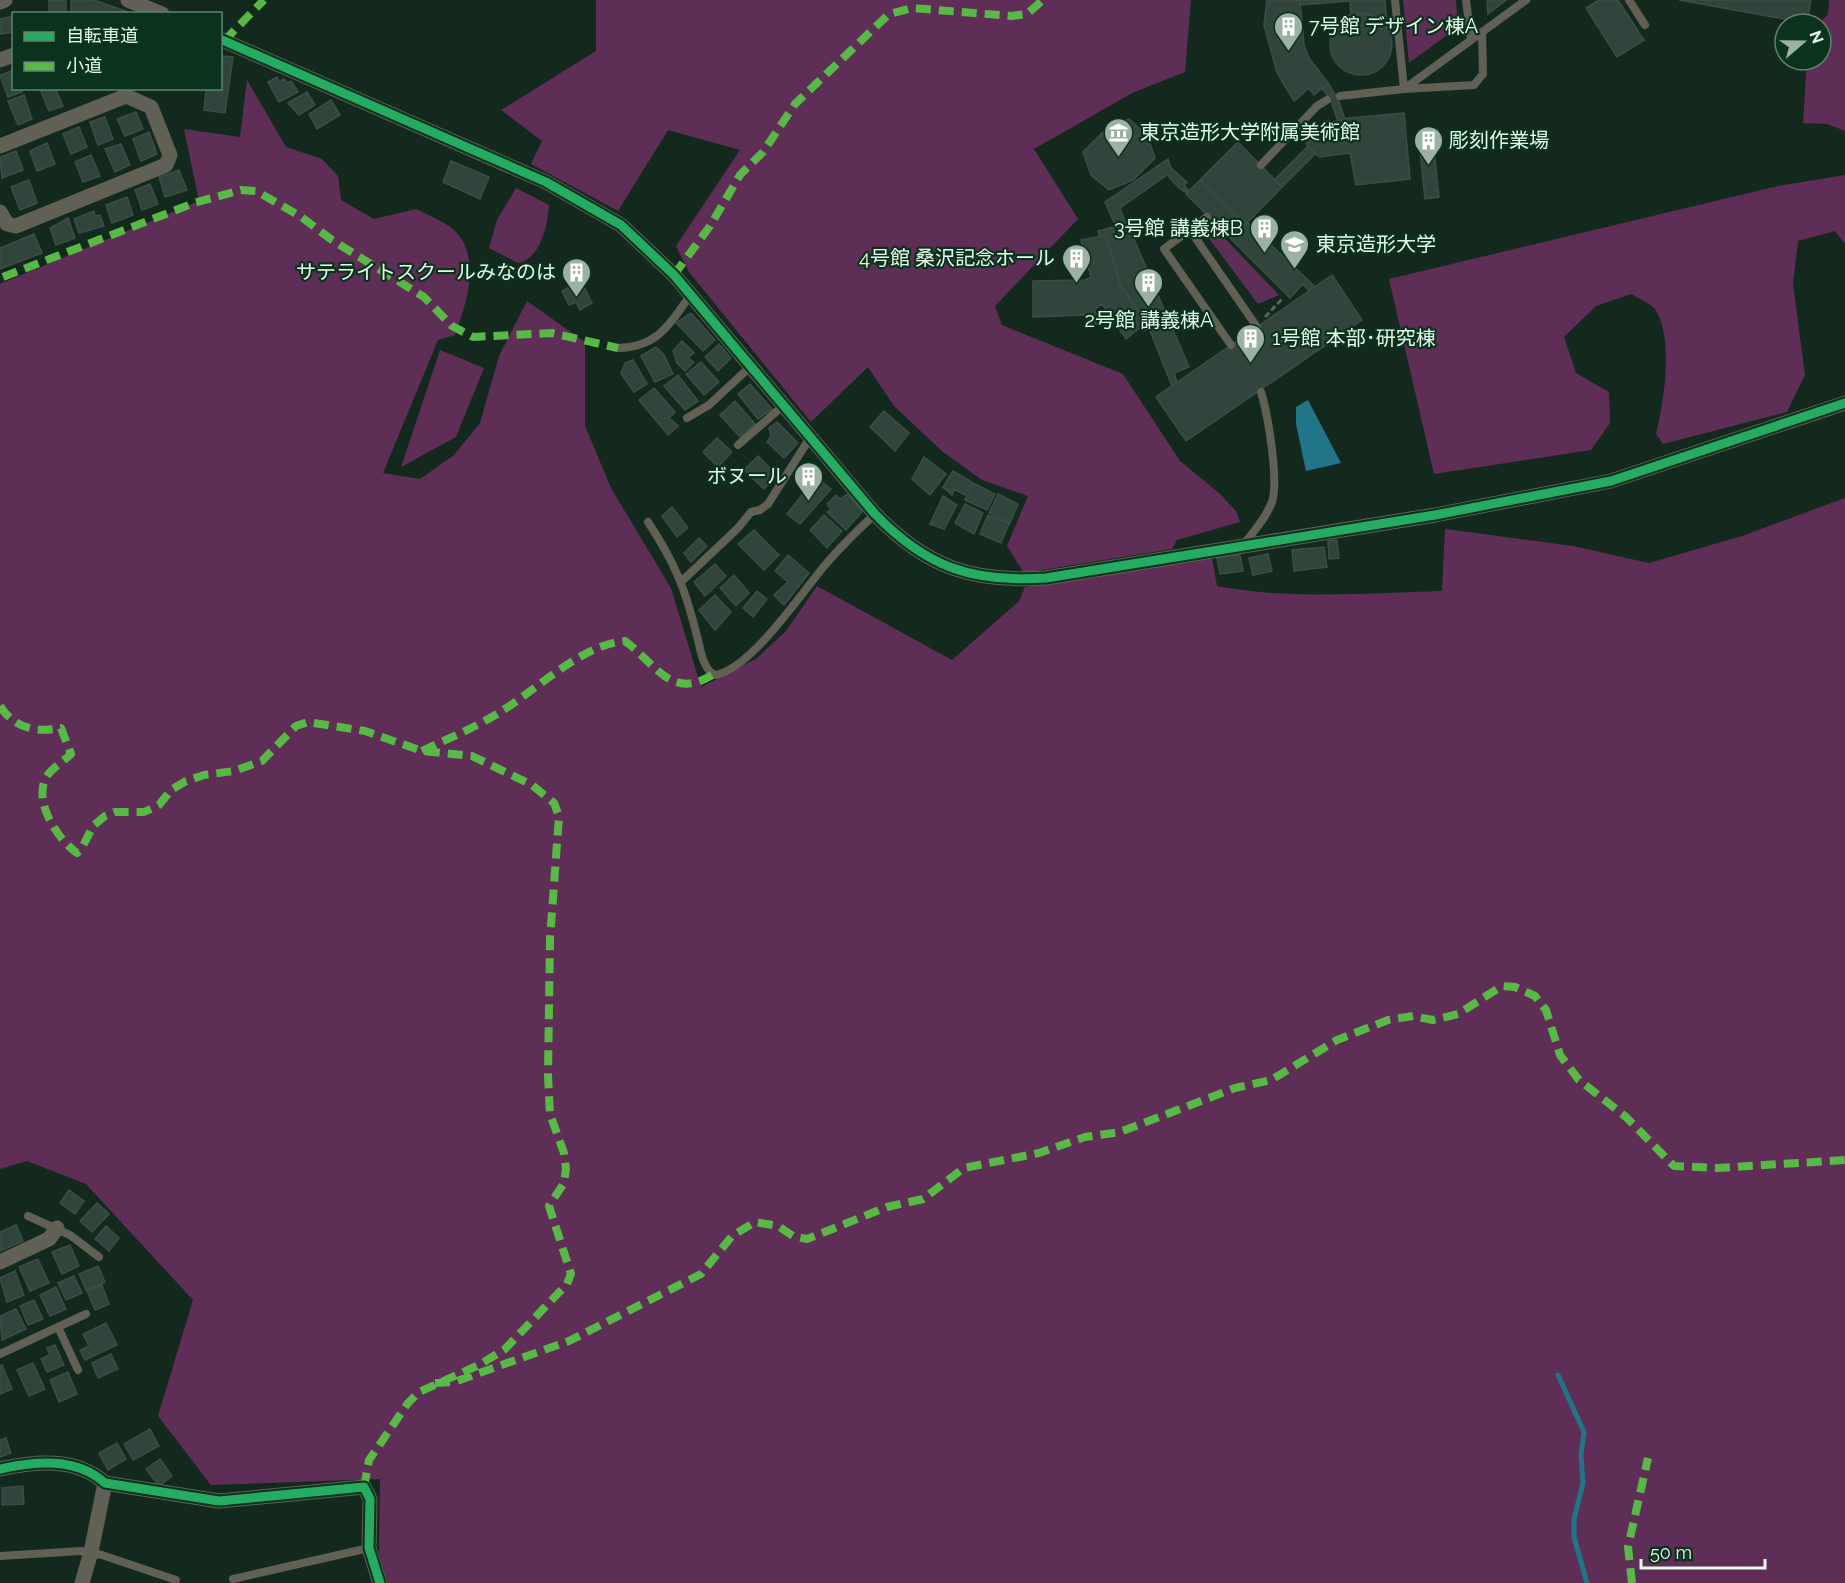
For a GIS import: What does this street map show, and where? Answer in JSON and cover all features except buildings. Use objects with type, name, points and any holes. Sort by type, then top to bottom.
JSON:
[{"type":"street","points":[[0,2],[5,0]]},
{"type":"street","points":[[128,0],[157,12]]},
{"type":"street","points":[[222,40],[546,182],[594,207],[636,237],[691,294],[875,514],[900,540],[941,564],[975,574],[1018,580],[1046,578],[1244,544],[1435,515],[1611,481],[1845,403]]},
{"type":"street","points":[[0,146],[126,96],[151,107],[170,155],[166,165],[16,226],[7,224],[0,212]]},
{"type":"street","points":[[0,1262],[49,1239],[57,1228]]},
{"type":"street","points":[[0,1469],[28,1463],[68,1464],[96,1475],[105,1483],[219,1501],[364,1487],[370,1499],[369,1548],[380,1583]]},
{"type":"street","points":[[82,1583],[91,1552],[105,1483]]},
{"type":"lane","points":[[1395,0],[1404,89]]},
{"type":"lane","points":[[1466,0],[1471,40]]},
{"type":"lane","points":[[1404,89],[1526,0]]},
{"type":"lane","points":[[1629,0],[1645,25]]},
{"type":"lane","points":[[1340,96],[1474,85],[1480,81],[1483,74],[1482,32]]},
{"type":"lane","points":[[1261,165],[1317,106],[1328,100]]},
{"type":"lane","points":[[1208,217],[1164,249],[1231,345]]},
{"type":"lane","points":[[1190,230],[1257,327]]},
{"type":"lane","points":[[618,348],[633,348],[650,342],[668,326],[691,294]]},
{"type":"lane","points":[[687,418],[709,405],[752,365]]},
{"type":"lane","points":[[1244,544],[1263,519],[1273,499],[1270,440],[1261,392]]},
{"type":"lane","points":[[738,445],[784,405]]},
{"type":"lane","points":[[682,581],[738,528],[751,512],[760,510],[768,504],[811,436]]},
{"type":"lane","points":[[648,522],[669,553],[682,581],[707,668],[712,675],[720,675],[753,651],[826,564],[875,514]]},
{"type":"lane","points":[[28,1216],[57,1228],[99,1257]]},
{"type":"lane","points":[[0,1354],[86,1314]]},
{"type":"lane","points":[[58,1327],[78,1370]]},
{"type":"lane","points":[[233,1579],[369,1548]]},
{"type":"lane","points":[[0,1556],[57,1551],[91,1552],[176,1580]]},
{"type":"path","points":[[1264,319],[1282,299]]},
{"type":"shaded area","points":[[596,0],[1191,0],[1185,72],[1132,93],[1034,149],[1078,219],[995,306],[1002,325],[1123,374],[1180,461],[1219,493],[1236,511],[1240,522],[1177,540],[1172,549],[1024,573],[1007,546],[1028,496],[982,480],[943,452],[894,406],[868,367],[811,422],[689,272],[676,246],[740,150],[668,130],[618,211],[531,164],[542,141],[501,110],[596,51]]},
{"type":"shaded area","points":[[1403,0],[1456,0],[1458,27],[1409,63]]},
{"type":"shaded area","points":[[1829,0],[1845,0],[1845,131],[1827,124],[1803,123],[1806,72],[1833,72],[1833,12],[1828,12]]},
{"type":"shaded area","points":[[247,80],[286,147],[322,159],[338,176],[341,200],[374,219],[416,209],[453,229],[462,240],[468,253],[470,266],[467,295],[455,335],[438,340],[383,473],[420,479],[454,455],[480,423],[499,356],[527,301],[585,342],[585,426],[611,488],[671,588],[701,687],[756,659],[786,631],[817,586],[952,660],[1019,601],[1025,587],[1212,558],[1217,586],[1301,594],[1442,591],[1445,529],[1573,546],[1649,563],[1742,536],[1845,498],[1845,1583],[388,1583],[379,1554],[380,1479],[211,1485],[158,1416],[193,1300],[86,1184],[27,1161],[0,1169],[0,284],[199,201],[184,129],[240,137]]},
{"type":"shaded area","points":[[1845,175],[1845,244],[1835,231],[1798,241],[1793,284],[1805,375],[1787,412],[1663,444],[1656,434],[1666,370],[1661,321],[1655,309],[1631,294],[1596,306],[1564,337],[1576,373],[1609,392],[1610,423],[1591,450],[1434,474],[1389,279],[1778,186]]},
{"type":"shaded area","points":[[516,188],[549,205],[545,231],[538,248],[526,260],[518,263],[489,248],[497,220]]},
{"type":"shaded area","points":[[1212,225],[1279,295],[1258,304],[1205,233]]},
{"type":"shaded area","points":[[440,350],[484,368],[456,437],[401,467]]},
{"type":"water","points":[[1308,400],[1341,463],[1306,471],[1296,424],[1296,407]]},
{"type":"waterway","points":[[1558,1375],[1584,1432],[1581,1455],[1583,1483],[1574,1519],[1574,1537],[1587,1583]]},
{"type":"marked path","points":[[224,41],[264,0]]},
{"type":"marked path","points":[[674,275],[710,226],[740,175],[763,152],[795,104],[889,14],[912,8],[1011,16],[1027,14],[1043,0]]},
{"type":"marked path","points":[[3,277],[194,203],[241,190],[256,191],[300,216],[332,240],[424,297],[452,326],[473,337],[552,333],[618,348]]},
{"type":"marked path","points":[[422,751],[488,719],[575,660],[609,644],[625,641],[654,668],[674,681],[685,684],[698,682],[712,675]]},
{"type":"marked path","points":[[0,706],[12,719],[26,727],[43,730],[61,728],[71,754],[47,776],[43,786],[43,796],[45,807],[55,829],[69,847],[77,853],[81,850],[93,826],[105,816],[115,812],[144,812],[159,805],[171,790],[186,781],[204,775],[234,771],[262,761],[296,726],[308,722],[365,731],[422,751],[472,756],[532,785],[554,803],[559,816],[550,939],[548,1075],[550,1114],[564,1153],[566,1169],[564,1183],[549,1206],[571,1274],[567,1284],[505,1349],[479,1365],[419,1392],[408,1403],[369,1460],[364,1487]]},
{"type":"marked path","points":[[435,1383],[454,1382],[569,1341],[701,1274],[732,1236],[755,1222],[778,1226],[793,1236],[807,1239],[887,1207],[923,1199],[964,1168],[1039,1153],[1085,1137],[1120,1132],[1235,1088],[1271,1080],[1337,1040],[1388,1020],[1413,1016],[1433,1020],[1458,1014],[1502,986],[1515,987],[1535,996],[1546,1010],[1560,1055],[1579,1080],[1626,1117],[1674,1166],[1718,1168],[1845,1160]]},
{"type":"marked path","points":[[1632,1583],[1628,1547],[1648,1458]]},
{"type":"cycle path","points":[[222,40],[546,182],[621,225],[674,275],[875,514],[894,532],[932,559],[973,574],[995,578],[1046,578],[1435,515],[1611,481],[1845,403]]},
{"type":"cycle path","points":[[0,1469],[41,1463],[69,1465],[94,1475],[105,1483],[219,1501],[364,1487],[370,1499],[369,1548],[380,1583]]},
{"type":"place","name":"7号館 デザイン棟A","points":[[1288,52]]},
{"type":"place","name":"東京造形大学附属美術館","points":[[1119,158]]},
{"type":"place","name":"彫刻作業場","points":[[1428,166]]},
{"type":"place","name":"3号館 講義棟B","points":[[1264,254]]},
{"type":"place","name":"東京造形大学","points":[[1295,270]]},
{"type":"place","name":"4号館 桑沢記念ホール","points":[[1076,284]]},
{"type":"place","name":"サテライトスクールみなのは","points":[[577,298]]},
{"type":"place","name":"2号館 講義棟A","points":[[1149,308]]},
{"type":"place","name":"1号館 本部･研究棟","points":[[1251,364]]},
{"type":"place","name":"ボヌール","points":[[808,502]]}]
